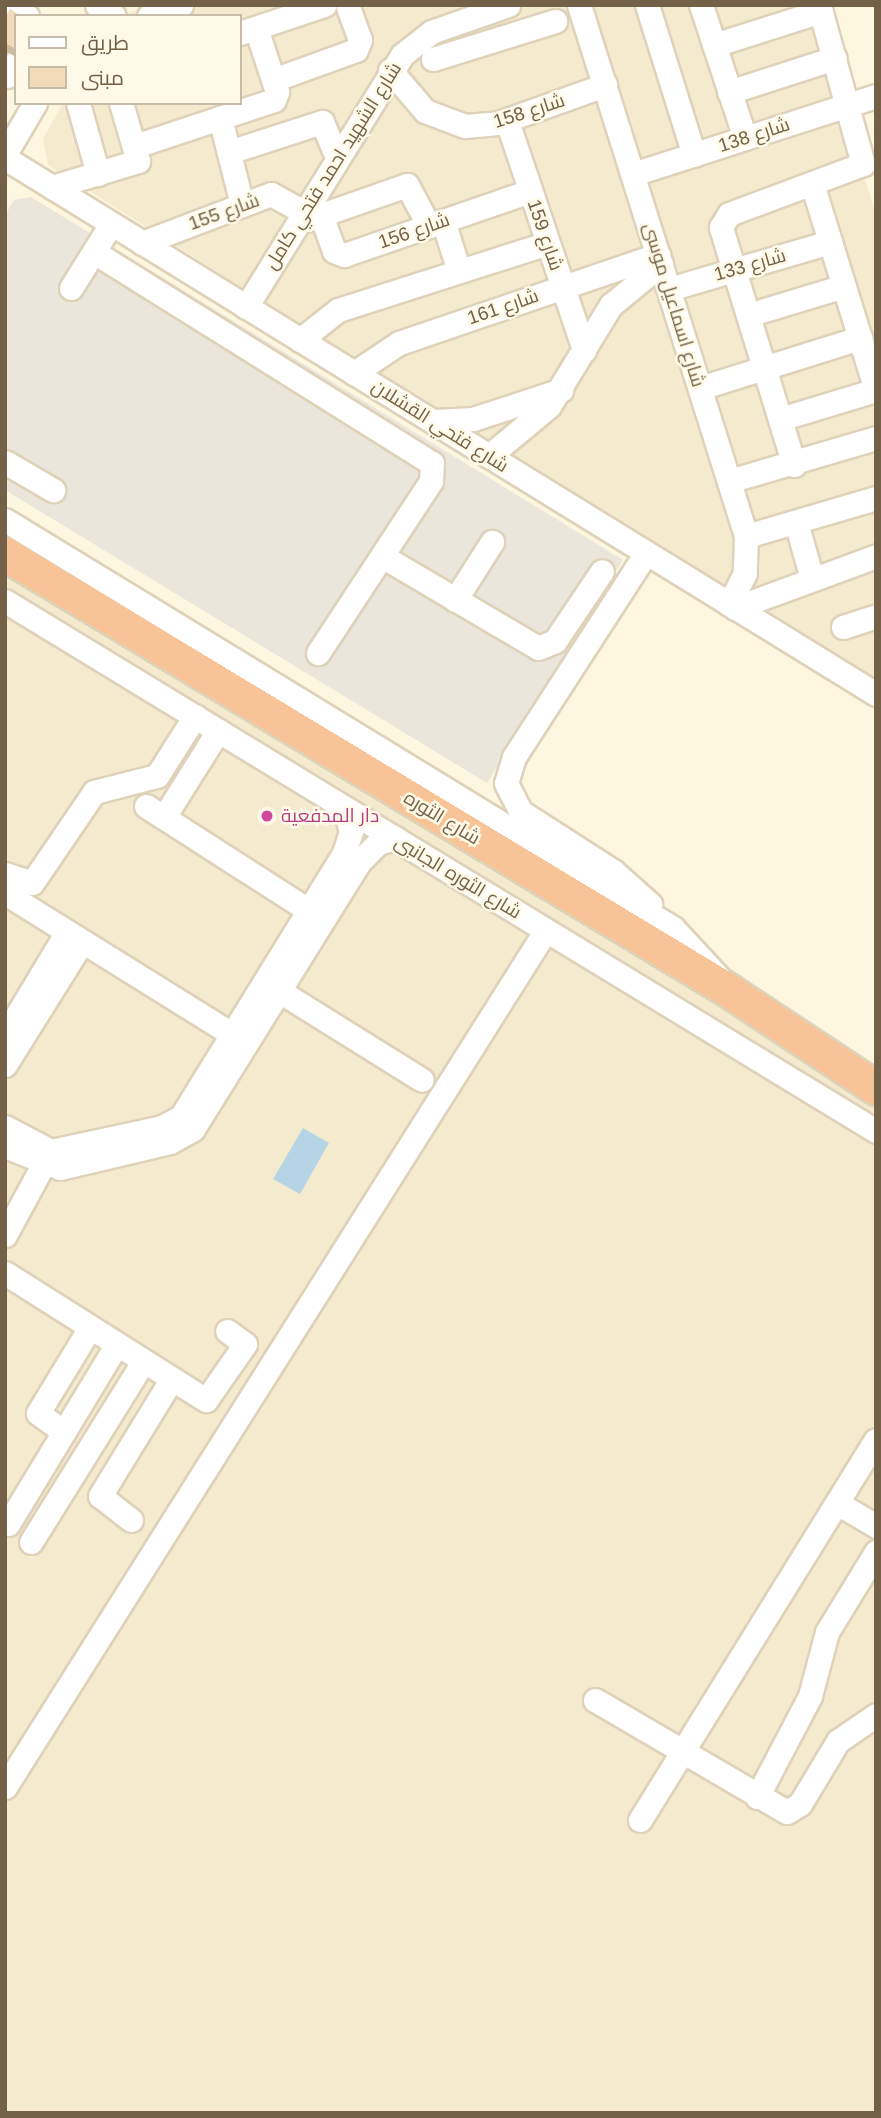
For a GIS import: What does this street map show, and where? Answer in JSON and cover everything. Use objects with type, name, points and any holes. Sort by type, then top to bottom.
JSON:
[{"type":"highway","name":"شارع الثوره","points":[[5,554],[728,990],[876,1088]]},
{"type":"street","points":[[95,5],[111,14]]},
{"type":"street","points":[[155,14],[181,5]]},
{"type":"street","points":[[135,146],[274,100],[273,80],[248,31],[324,5]]},
{"type":"street","points":[[273,80],[356,50],[360,40],[346,5]]},
{"type":"street","name":"شارع الشهيد احمد فتحي كامل","points":[[246,307],[307,217],[337,157],[390,70],[423,37],[508,5]]},
{"type":"street","name":"شارع اسماعيل موسى","points":[[579,5],[746,536],[745,573],[732,606]]},
{"type":"street","points":[[646,5],[694,155]]},
{"type":"street","points":[[701,5],[745,138]]},
{"type":"street","points":[[714,44],[820,8],[850,104],[863,164],[813,186],[724,218],[734,270],[794,466]]},
{"type":"street","points":[[481,14],[490,41]]},
{"type":"street","points":[[433,59],[555,21]]},
{"type":"street","points":[[730,92],[835,58]]},
{"type":"street","name":"شارع 158","points":[[390,70],[416,104],[444,121],[476,127],[507,121],[605,85]]},
{"type":"street","name":"شارع 138","points":[[633,174],[876,96]]},
{"type":"street","points":[[6,152],[34,105]]},
{"type":"street","points":[[79,105],[98,174]]},
{"type":"street","points":[[52,187],[137,163],[135,146],[122,105]]},
{"type":"street","points":[[220,118],[242,204]]},
{"type":"street","name":"شارع 159","points":[[507,121],[584,350]]},
{"type":"street","points":[[229,152],[322,122],[337,157]]},
{"type":"street","name":"شارع فتحي القشلان","points":[[6,152],[52,187],[111,224],[876,694]]},
{"type":"street","points":[[307,217],[407,186],[436,224],[459,271]]},
{"type":"street","points":[[780,419],[876,390],[813,186]]},
{"type":"street","name":"شارع 156","points":[[307,217],[341,255],[530,191]]},
{"type":"street","name":"شارع 155","points":[[142,243],[275,194],[307,217]]},
{"type":"street","points":[[71,288],[111,224]]},
{"type":"street","name":"شارع 133","points":[[669,289],[830,242]]},
{"type":"street","points":[[300,340],[338,310],[548,243]]},
{"type":"street","points":[[94,252],[429,459],[431,481],[318,653]]},
{"type":"street","points":[[489,456],[561,390],[617,298],[659,259]]},
{"type":"street","name":"شارع 161","points":[[354,373],[399,343],[562,287],[659,259]]},
{"type":"street","points":[[748,315],[844,286]]},
{"type":"street","points":[[700,388],[860,338]]},
{"type":"street","points":[[432,421],[473,419],[561,390]]},
{"type":"street","points":[[729,481],[774,465],[794,466],[876,439]]},
{"type":"street","points":[[5,462],[53,490]]},
{"type":"street","points":[[746,536],[876,498]]},
{"type":"street","points":[[5,520],[667,925],[702,952],[728,990]]},
{"type":"street","points":[[796,522],[812,579]]},
{"type":"street","points":[[455,600],[492,542]]},
{"type":"street","points":[[646,553],[514,757],[506,783],[521,812],[625,880],[667,925]]},
{"type":"street","points":[[382,556],[455,600],[544,648],[555,642],[602,571]]},
{"type":"street","points":[[732,606],[876,556]]},
{"type":"street","name":"شارع الثوره الجانبى","points":[[5,601],[876,1131]]},
{"type":"street","points":[[843,627],[876,616]]},
{"type":"street","points":[[5,874],[33,883],[94,792],[157,775],[195,716]]},
{"type":"street","points":[[218,731],[155,811],[317,916]]},
{"type":"street","points":[[5,1146],[76,1166],[184,1136],[239,1039],[355,851],[345,808]]},
{"type":"street","points":[[355,851],[397,839]]},
{"type":"street","points":[[5,894],[239,1039]]},
{"type":"street","points":[[5,1787],[541,927]]},
{"type":"street","points":[[5,1035],[75,937]]},
{"type":"street","points":[[5,1065],[75,937]]},
{"type":"street","points":[[272,987],[422,1080]]},
{"type":"street","points":[[5,1127],[47,1158]]},
{"type":"street","points":[[5,1235],[47,1158]]},
{"type":"street","points":[[5,1273],[116,1346],[209,1400],[245,1343],[227,1331]]},
{"type":"street","points":[[64,1432],[38,1413],[89,1329]]},
{"type":"street","points":[[8,1524],[116,1346]]},
{"type":"street","points":[[32,1542],[143,1362]]},
{"type":"street","points":[[131,1520],[100,1496],[171,1380]]},
{"type":"street","points":[[640,1820],[876,1440]]},
{"type":"street","points":[[46,1461],[72,1477]]},
{"type":"street","points":[[837,1503],[876,1526]]},
{"type":"street","points":[[757,1797],[810,1696],[827,1632],[876,1552]]},
{"type":"street","points":[[595,1700],[780,1810],[795,1810],[838,1741],[876,1715]]},
{"type":"shaded area","points":[[149,5],[808,5],[876,214],[876,687],[48,165],[43,139],[62,105],[242,105],[242,14],[125,14]]},
{"type":"shaded area","points":[[31,197],[623,560],[487,783],[5,490],[5,215],[14,200]]},
{"type":"shaded area","points":[[5,548],[876,1079],[876,2113],[5,2113]]},
{"type":"water","points":[[303,1128],[329,1143],[300,1194],[273,1179]]},
{"type":"building","points":[[10,9],[18,14],[14,14],[14,48],[5,43],[5,17]]},
{"type":"place","name":"دار المدفعية","points":[[267,816]]}]
